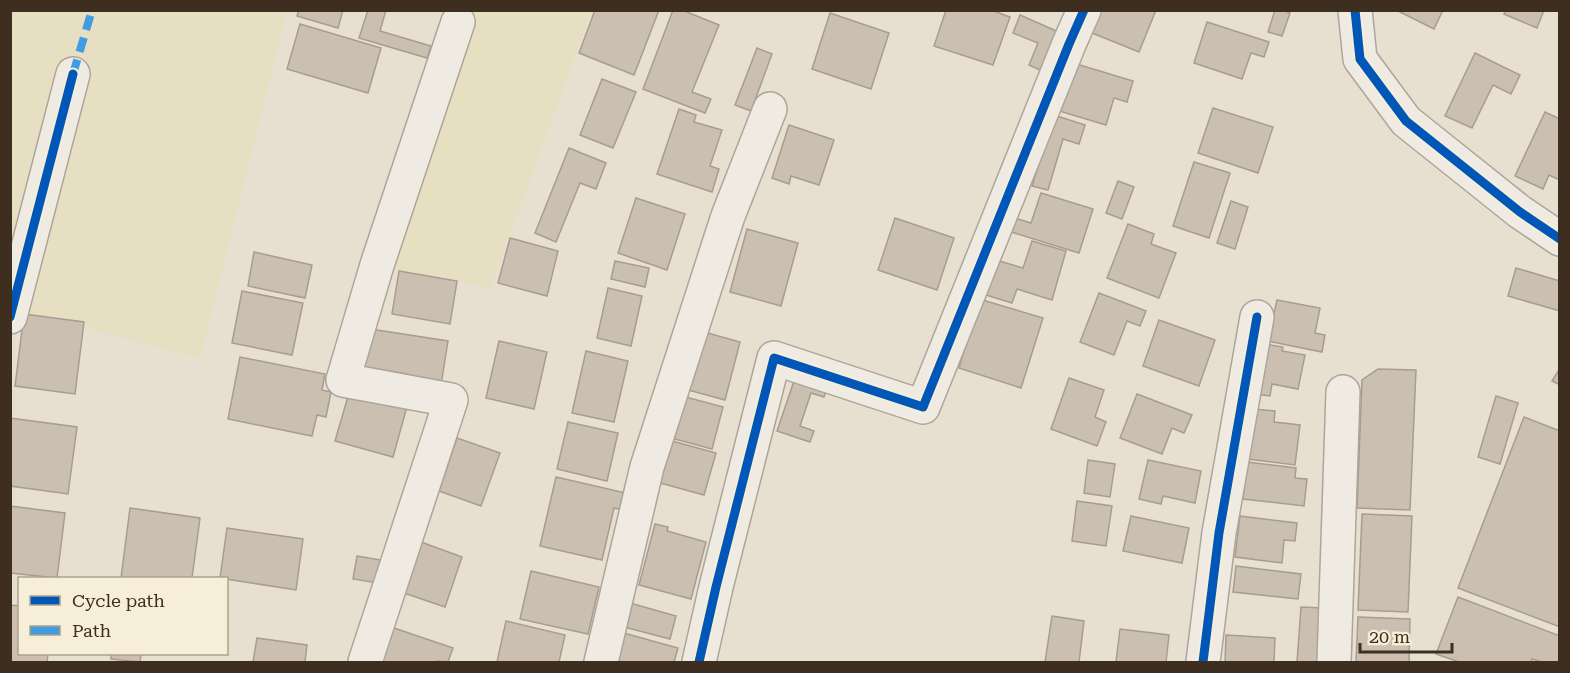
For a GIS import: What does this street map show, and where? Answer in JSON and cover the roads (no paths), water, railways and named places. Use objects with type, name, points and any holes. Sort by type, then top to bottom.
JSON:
[{"type":"street","points":[[699,663],[774,358],[923,408],[1084,10]]},
{"type":"street","points":[[1355,10],[1360,59],[1406,121],[1520,212],[1560,239]]},
{"type":"street","points":[[365,663],[451,400],[343,380],[377,265],[458,22]]},
{"type":"street","points":[[10,317],[73,74]]},
{"type":"street","points":[[601,663],[647,467],[728,216],[770,109]]},
{"type":"street","points":[[1203,663],[1219,533],[1257,317]]},
{"type":"street","points":[[1334,663],[1343,392]]}]
